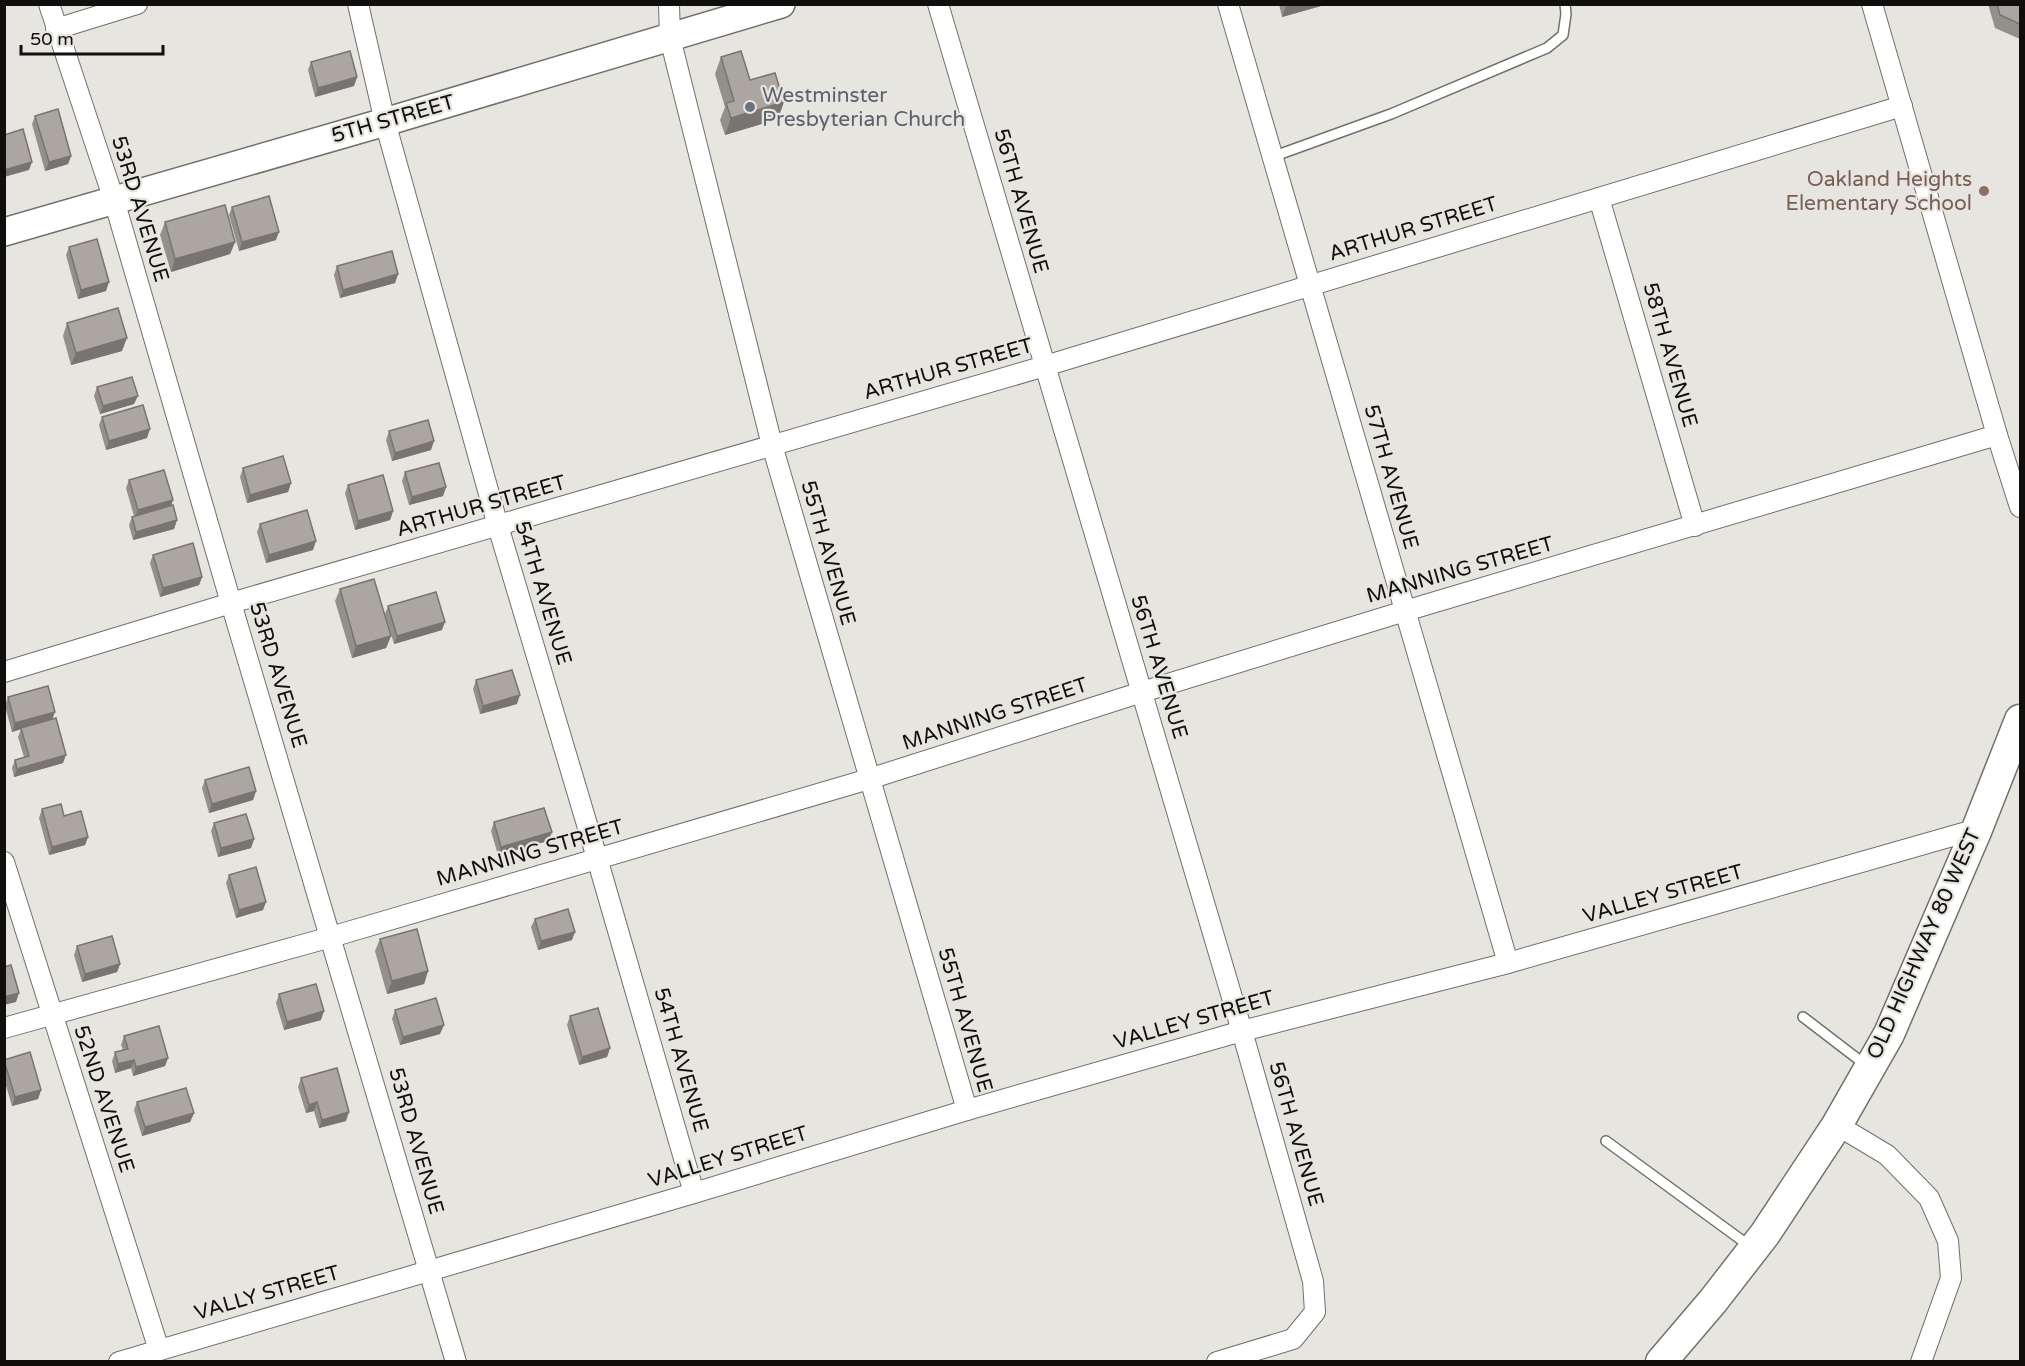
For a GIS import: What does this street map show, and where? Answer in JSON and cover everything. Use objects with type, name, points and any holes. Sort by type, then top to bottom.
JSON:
[{"type":"main road","name":"OLD HIGHWAY 80 WEST","points":[[1661,1362],[1713,1301],[1753,1249],[1837,1125],[1869,1068],[1888,1034],[1977,829],[2020,720]]},
{"type":"street","name":"53RD AVENUE","points":[[49,4],[114,200],[456,1362]]},
{"type":"street","points":[[56,29],[137,4]]},
{"type":"street","name":"54TH AVENUE","points":[[358,4],[385,122],[498,526],[694,1192]]},
{"type":"street","name":"55TH AVENUE","points":[[669,4],[670,38],[772,445],[967,1110]]},
{"type":"street","name":"5TH STREET","points":[[4,232],[781,4]]},
{"type":"street","name":"56TH AVENUE","points":[[938,4],[1242,1031],[1313,1281],[1315,1312],[1293,1339],[1217,1362]]},
{"type":"street","name":"57TH AVENUE","points":[[1228,4],[1508,963]]},
{"type":"street","points":[[1872,4],[2020,507]]},
{"type":"street","name":"ARTHUR STREET","points":[[4,672],[231,603],[1045,366],[1902,106]]},
{"type":"street","name":"58TH AVENUE","points":[[1599,198],[1695,526]]},
{"type":"street","name":"MANNING STREET","points":[[4,1028],[331,936],[869,779],[1405,611],[1997,435]]},
{"type":"street","name":"VALLEY STREET","points":[[429,1271],[967,1110],[1242,1031],[1508,963],[1977,829]]},
{"type":"street","name":"52ND AVENUE","points":[[4,862],[159,1350]]},
{"type":"street","points":[[1837,1125],[1887,1155],[1929,1198],[1948,1241],[1951,1278],[1921,1362]]},
{"type":"street","name":"VALLY STREET","points":[[119,1362],[429,1271]]},
{"type":"lane","points":[[1272,157],[1391,114],[1546,48],[1563,35],[1565,4]]},
{"type":"lane","points":[[1803,1017],[1869,1068]]},
{"type":"lane","points":[[1606,1141],[1753,1249]]},
{"type":"building","points":[[1997,4],[2020,4],[2020,24],[2000,15]]},
{"type":"building","points":[[350,51],[357,77],[318,88],[311,62]]},
{"type":"building","points":[[741,51],[750,80],[775,73],[784,102],[731,118],[726,103],[734,101],[721,57]]},
{"type":"building","points":[[58,109],[71,156],[49,162],[35,116]]},
{"type":"building","points":[[23,129],[32,162],[4,170],[4,135]]},
{"type":"building","points":[[269,196],[279,232],[242,242],[232,207]]},
{"type":"building","points":[[225,205],[235,242],[175,259],[165,222]]},
{"type":"building","points":[[97,239],[109,282],[81,290],[69,247]]},
{"type":"building","points":[[392,251],[398,274],[343,290],[337,266]]},
{"type":"building","points":[[118,308],[127,338],[76,353],[67,323]]},
{"type":"building","points":[[132,377],[138,396],[103,406],[97,387]]},
{"type":"building","points":[[143,405],[150,429],[109,441],[102,417]]},
{"type":"building","points":[[428,420],[434,441],[395,453],[389,431]]},
{"type":"building","points":[[283,456],[291,483],[250,495],[243,468]]},
{"type":"building","points":[[439,463],[446,487],[412,497],[405,472]]},
{"type":"building","points":[[164,470],[173,500],[138,510],[129,480]]},
{"type":"building","points":[[383,475],[393,511],[358,521],[348,485]]},
{"type":"building","points":[[173,505],[177,520],[136,532],[132,517]]},
{"type":"building","points":[[307,510],[316,541],[269,555],[260,524]]},
{"type":"building","points":[[193,543],[202,577],[163,588],[153,555]]},
{"type":"building","points":[[374,579],[391,636],[356,646],[340,589]]},
{"type":"building","points":[[436,592],[445,622],[397,636],[388,606]]},
{"type":"building","points":[[512,670],[520,695],[483,706],[476,680]]},
{"type":"building","points":[[48,686],[55,712],[15,723],[8,697]]},
{"type":"building","points":[[56,718],[66,755],[17,769],[15,760],[29,756],[21,728]]},
{"type":"building","points":[[249,767],[256,791],[212,804],[205,780]]},
{"type":"building","points":[[61,804],[64,816],[81,811],[88,837],[52,847],[42,809]]},
{"type":"building","points":[[544,808],[552,832],[501,847],[494,822]]},
{"type":"building","points":[[246,814],[254,839],[221,848],[214,823]]},
{"type":"building","points":[[256,867],[266,902],[239,910],[229,875]]},
{"type":"building","points":[[568,909],[575,932],[541,941],[535,919]]},
{"type":"building","points":[[417,929],[428,971],[392,981],[380,939]]},
{"type":"building","points":[[112,936],[120,964],[85,974],[77,946]]},
{"type":"building","points":[[11,965],[19,993],[4,997],[4,967]]},
{"type":"building","points":[[316,984],[324,1011],[287,1022],[279,994]]},
{"type":"building","points":[[436,998],[444,1025],[403,1037],[395,1010]]},
{"type":"building","points":[[598,1008],[610,1048],[582,1057],[570,1016]]},
{"type":"building","points":[[159,1026],[168,1058],[136,1067],[134,1060],[118,1064],[115,1052],[128,1049],[124,1036]]},
{"type":"building","points":[[30,1052],[41,1090],[15,1097],[4,1060]]},
{"type":"building","points":[[337,1068],[349,1112],[322,1120],[317,1102],[309,1105],[301,1078]]},
{"type":"building","points":[[186,1088],[194,1113],[145,1127],[137,1102]]},
{"type":"place","name":"Westminster Presbyterian Church","points":[[750,107]]},
{"type":"place","name":"Oakland Heights Elementary School","points":[[1984,191]]}]
